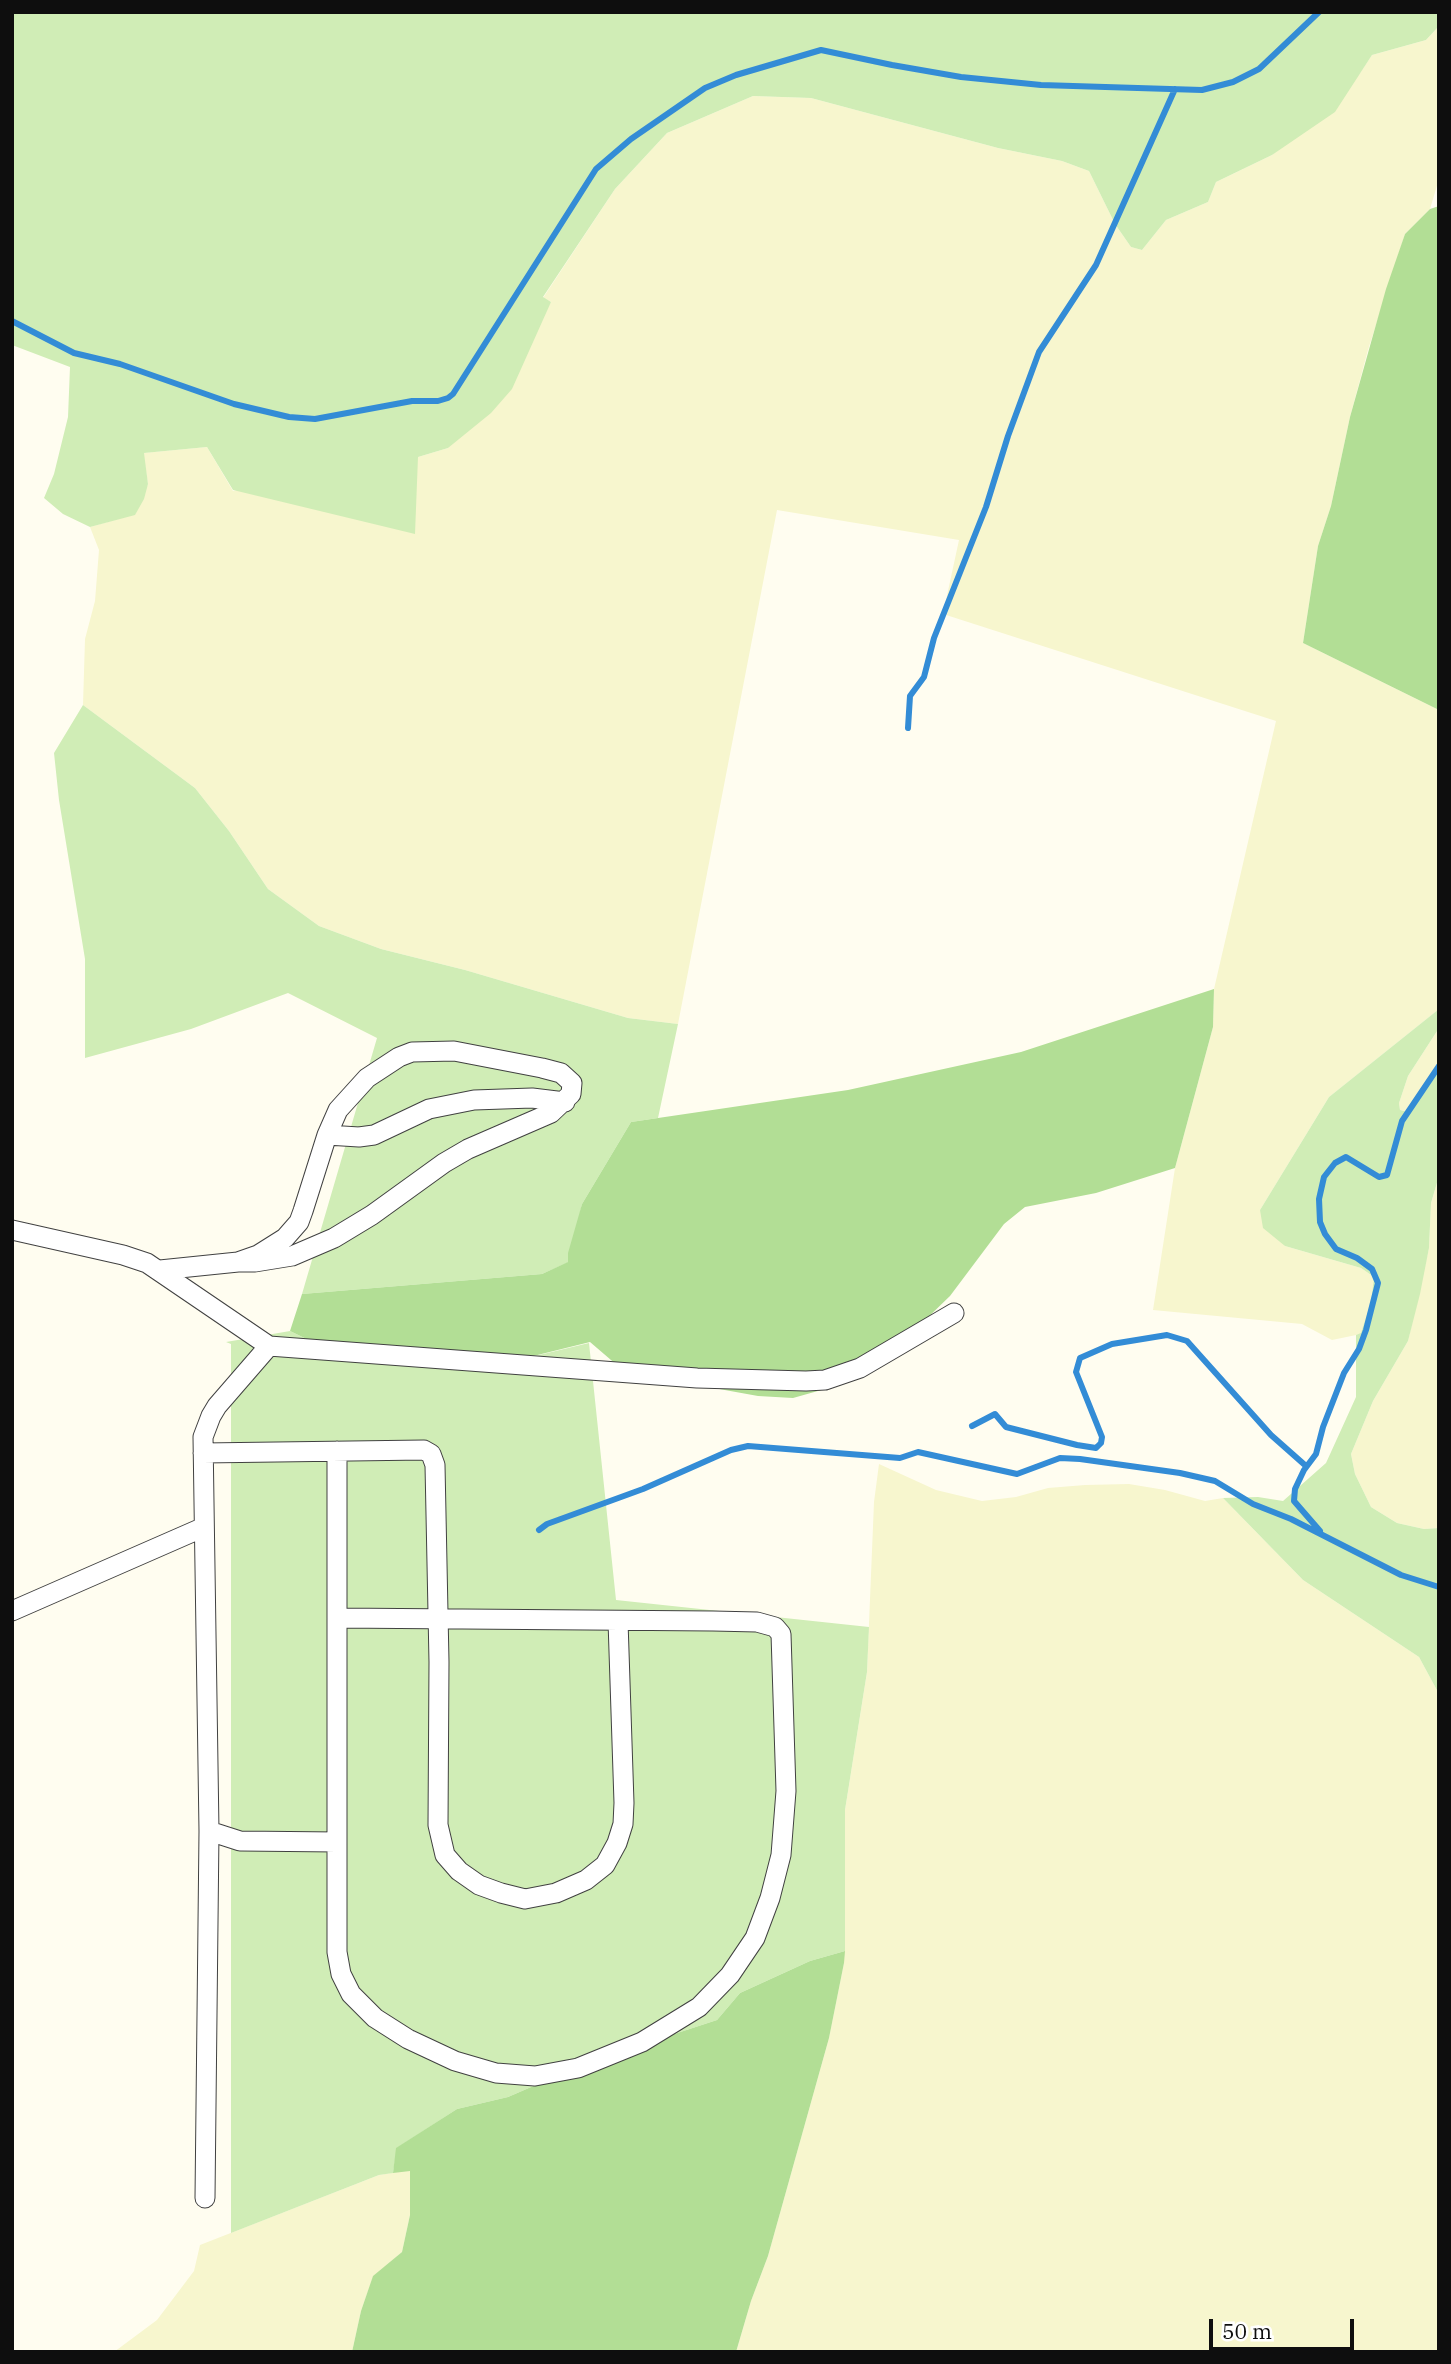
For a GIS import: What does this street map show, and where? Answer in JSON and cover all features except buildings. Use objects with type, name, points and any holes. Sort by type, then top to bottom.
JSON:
[{"type":"street","points":[[160,1270],[255,1262],[292,1256],[334,1238],[372,1215],[444,1163],[468,1149],[537,1119],[565,1102],[571,1094],[572,1083],[561,1073],[454,1051],[412,1052],[382,1067],[367,1078],[338,1110],[327,1135],[303,1211],[293,1231],[270,1248],[238,1262]]},
{"type":"street","points":[[327,1135],[374,1135],[429,1108],[461,1102],[504,1098],[565,1102]]},
{"type":"street","points":[[12,1230],[123,1255],[160,1270],[269,1346],[697,1378],[806,1381],[825,1380],[860,1368],[954,1313]]},
{"type":"street","points":[[205,2199],[209,1831],[203,1437],[211,1416],[269,1346]]},
{"type":"street","points":[[203,1454],[424,1450],[431,1454],[435,1465],[438,1619],[438,1825],[445,1855],[458,1871],[479,1885],[525,1899],[556,1893],[586,1880],[605,1865],[617,1843],[623,1824],[624,1803],[618,1620]]},
{"type":"street","points":[[337,1451],[337,1618],[337,1952],[341,1974],[351,1994],[376,2018],[408,2039],[455,2061],[496,2073],[535,2076],[578,2068],[642,2042],[699,2007],[730,1975],[755,1938],[770,1898],[781,1855],[786,1791],[781,1634],[775,1627],[757,1622],[337,1618]]},
{"type":"street","points":[[12,1611],[204,1527]]},
{"type":"street","points":[[209,1831],[223,1838],[257,1843],[307,1840],[337,1842]]},
{"type":"green space","points":[[12,12],[1439,12],[1439,26],[1426,40],[1372,55],[1335,112],[1272,155],[1216,182],[1208,202],[1166,220],[1142,250],[1131,247],[1115,224],[1089,171],[1062,161],[998,148],[811,98],[753,96],[667,133],[615,189],[543,297],[551,302],[512,389],[491,413],[448,448],[418,457],[415,534],[233,490],[207,447],[144,453],[148,484],[144,499],[135,515],[90,527],[63,514],[44,498],[54,474],[68,417],[70,367],[12,345]]},
{"type":"green space","points":[[1439,26],[1439,179],[1430,209],[1405,234],[1368,350],[1331,506],[1318,546],[1303,643],[1439,710],[1439,1009],[1329,1097],[1260,1210],[1285,1246],[1361,1268],[1374,1277],[1371,1303],[1361,1334],[1332,1340],[1302,1324],[1153,1310],[1175,1168],[1213,1027],[1214,989],[1276,721],[943,614],[959,540],[777,510],[678,1024],[628,1018],[465,970],[381,949],[319,926],[268,889],[229,831],[195,788],[83,705],[85,639],[95,601],[99,550],[90,527],[135,514],[148,484],[143,453],[207,447],[233,491],[418,457],[448,448],[551,302],[543,298],[615,189],[667,133],[753,96],[811,98],[998,148],[1062,161],[1089,171],[1115,224],[1131,247],[1142,250],[1166,220],[1208,202],[1216,182],[1272,155],[1360,73],[1372,55],[1426,40]]},
{"type":"green space","points":[[1439,206],[1439,710],[1303,643],[1318,546],[1331,506],[1350,417],[1386,289],[1405,234],[1430,209]]},
{"type":"green space","points":[[83,705],[195,788],[229,831],[268,889],[319,926],[381,949],[465,970],[628,1018],[678,1024],[658,1118],[631,1122],[582,1204],[569,1262],[542,1274],[302,1294],[377,1038],[288,993],[191,1029],[85,1058],[85,959],[54,753]]},
{"type":"green space","points":[[1214,989],[1213,1027],[1175,1168],[1096,1193],[1025,1207],[1004,1224],[950,1296],[921,1324],[825,1389],[793,1398],[758,1396],[625,1372],[590,1342],[485,1368],[325,1348],[290,1331],[302,1294],[542,1274],[568,1262],[568,1253],[582,1204],[631,1122],[848,1090],[1021,1052]]},
{"type":"green space","points":[[1439,1009],[1439,1028],[1408,1076],[1399,1103],[1400,1110],[1408,1112],[1439,1064],[1439,1176],[1431,1203],[1429,1248],[1420,1294],[1408,1341],[1373,1401],[1351,1454],[1355,1474],[1371,1507],[1397,1523],[1424,1529],[1439,1528],[1439,1694],[1419,1657],[1303,1580],[1223,1498],[1258,1497],[1283,1501],[1326,1463],[1356,1397],[1356,1335],[1361,1333],[1371,1302],[1374,1277],[1361,1268],[1285,1246],[1263,1228],[1260,1210],[1329,1097]]},
{"type":"green space","points":[[1439,1028],[1439,1064],[1408,1112],[1400,1110],[1399,1103],[1408,1076]]},
{"type":"green space","points":[[1439,1176],[1439,1528],[1424,1529],[1397,1523],[1371,1507],[1355,1474],[1351,1454],[1373,1401],[1408,1341],[1429,1248],[1431,1203]]},
{"type":"green space","points":[[290,1331],[325,1348],[485,1368],[589,1343],[616,1600],[869,1627],[867,1672],[845,1810],[845,1951],[810,1961],[740,1993],[717,2020],[589,2062],[508,2097],[457,2109],[397,2148],[393,2173],[379,2175],[231,2233],[231,1344],[226,1342]]},
{"type":"green space","points":[[879,1464],[936,1490],[982,1501],[1016,1497],[1048,1488],[1129,1484],[1205,1501],[1223,1498],[1303,1580],[1419,1657],[1439,1694],[1439,2352],[736,2352],[768,2256],[829,2038],[844,1963],[845,1810],[867,1672],[874,1502]]},
{"type":"green space","points":[[845,1951],[829,2038],[768,2256],[736,2352],[352,2352],[361,2311],[373,2276],[402,2252],[410,2215],[410,2171],[393,2173],[396,2148],[457,2109],[508,2097],[589,2062],[717,2020],[740,1993],[810,1961]]},
{"type":"green space","points":[[410,2170],[410,2215],[402,2252],[373,2277],[361,2311],[352,2352],[114,2352],[157,2320],[194,2271],[200,2245],[379,2175]]},
{"type":"waterway","points":[[12,321],[74,353],[120,364],[234,404],[289,417],[315,419],[412,401],[438,401],[453,394],[596,169],[631,139],[705,88],[736,75],[821,50],[961,77],[1041,85],[1202,90],[1233,82],[1259,69],[1319,12]]},
{"type":"waterway","points":[[908,728],[910,696],[924,677],[934,638],[986,507],[1008,436],[1039,352],[1096,265],[1175,89]]},
{"type":"waterway","points":[[1320,1531],[1294,1501],[1295,1489],[1316,1454],[1323,1427],[1344,1373],[1359,1349],[1378,1283],[1372,1269],[1357,1258],[1336,1249],[1325,1234],[1320,1222],[1319,1199],[1324,1177],[1335,1163],[1346,1157],[1379,1177],[1387,1175],[1402,1121],[1439,1066]]},
{"type":"waterway","points":[[972,1426],[995,1414],[1006,1427],[1096,1448],[1102,1437],[1076,1372],[1080,1358],[1112,1344],[1167,1335],[1187,1341],[1271,1435],[1306,1466]]},
{"type":"waterway","points":[[539,1530],[547,1524],[643,1489],[731,1450],[748,1446],[900,1458],[918,1452],[1017,1474],[1060,1458],[1080,1459],[1180,1473],[1215,1481],[1253,1504],[1291,1519],[1401,1575],[1439,1587]]}]
